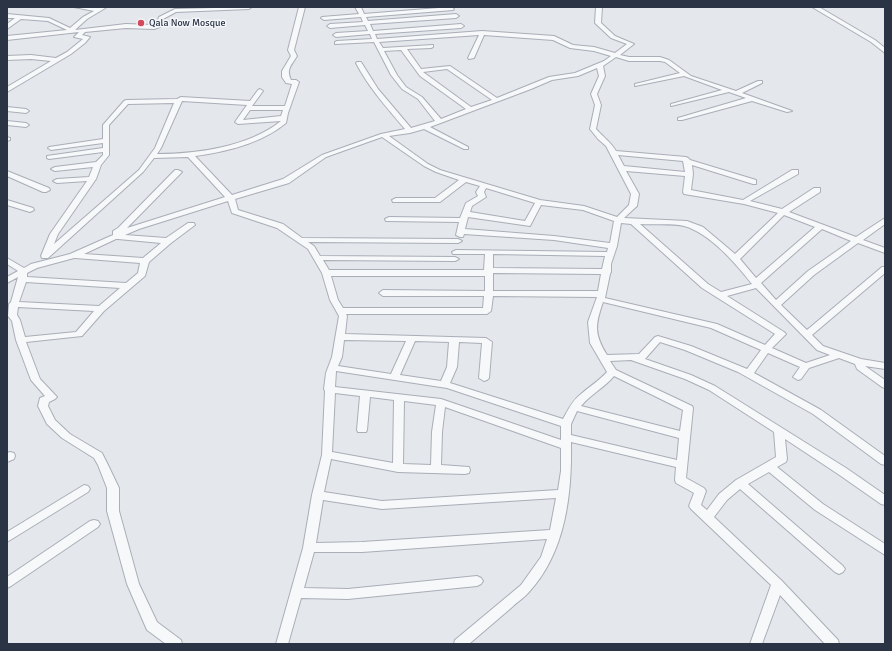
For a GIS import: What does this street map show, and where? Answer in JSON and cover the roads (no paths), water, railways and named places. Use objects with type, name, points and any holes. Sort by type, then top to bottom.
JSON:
[{"type":"street","points":[[77,7],[101,8]]},
{"type":"street","points":[[7,38],[126,26],[157,27],[161,18],[181,7]]},
{"type":"street","points":[[175,11],[249,7]]},
{"type":"street","points":[[152,156],[190,155],[221,149],[259,137],[280,127],[284,122],[285,113],[296,82],[288,82],[287,78],[285,77],[285,71],[294,56],[291,50],[295,41],[295,32],[300,21],[302,7]]},
{"type":"street","points":[[358,7],[394,75],[404,88],[420,98],[439,122]]},
{"type":"street","points":[[380,7],[385,14]]},
{"type":"street","points":[[42,261],[65,257],[125,230],[231,199],[242,194],[286,181],[324,156],[383,135],[425,127],[529,88],[551,78],[576,75],[600,66],[631,44],[613,37],[598,23],[599,7]]},
{"type":"street","points":[[815,7],[873,41],[885,51]]},
{"type":"street","points":[[72,31],[85,18],[101,8]]},
{"type":"street","points":[[324,18],[451,8],[465,33]]},
{"type":"street","points":[[7,16],[49,20],[72,31]]},
{"type":"street","points":[[330,26],[456,16]]},
{"type":"street","points":[[7,28],[20,18]]},
{"type":"street","points":[[336,35],[461,26]]},
{"type":"street","points":[[7,90],[68,53],[83,42],[87,37],[77,37],[85,30]]},
{"type":"street","points":[[338,43],[465,33],[554,38],[572,47],[594,49],[616,56],[641,60],[660,59],[667,61],[684,74],[728,91],[789,111]]},
{"type":"street","points":[[471,58],[482,33]]},
{"type":"street","points":[[382,50],[431,46]]},
{"type":"street","points":[[403,48],[422,75],[471,110]]},
{"type":"street","points":[[8,59],[31,57],[56,60]]},
{"type":"street","points":[[359,63],[367,80],[410,131]]},
{"type":"street","points":[[600,66],[602,76],[594,94],[598,105],[593,128],[600,138],[609,145],[635,194],[633,206],[618,220],[601,297],[592,322],[595,343],[612,372],[688,408],[680,480],[700,491],[695,506],[778,584],[832,644]]},
{"type":"street","points":[[419,71],[448,67],[496,100]]},
{"type":"street","points":[[637,85],[684,74]]},
{"type":"street","points":[[737,93],[760,82]]},
{"type":"street","points":[[7,85],[14,86]]},
{"type":"street","points":[[260,91],[238,122],[285,118]]},
{"type":"street","points":[[672,105],[728,91]]},
{"type":"street","points":[[42,261],[54,234],[92,179],[98,164],[106,155],[106,125],[126,102],[178,101],[182,98],[250,106],[287,108]]},
{"type":"street","points":[[680,119],[751,99]]},
{"type":"street","points":[[7,280],[23,275],[42,261],[141,171],[158,148],[178,101]]},
{"type":"street","points":[[7,109],[26,111]]},
{"type":"street","points":[[7,123],[26,125]]},
{"type":"street","points":[[425,127],[466,148]]},
{"type":"street","points":[[383,135],[426,165],[438,171],[539,202],[584,208],[618,220],[633,222],[684,223],[700,229],[735,259],[776,305],[820,348],[859,362],[885,366]]},
{"type":"street","points":[[51,148],[107,140]]},
{"type":"street","points":[[49,157],[106,150]]},
{"type":"street","points":[[614,153],[686,159],[688,162],[753,182]]},
{"type":"street","points":[[190,155],[231,199],[235,211],[280,226],[311,248],[326,273],[334,300],[343,316],[337,357],[330,373],[327,455],[318,494],[310,548],[282,644]]},
{"type":"street","points":[[688,162],[689,174],[687,192],[744,202],[783,212],[885,251]]},
{"type":"street","points":[[56,169],[98,164]]},
{"type":"street","points":[[621,168],[689,174]]},
{"type":"street","points":[[73,256],[116,237],[125,230],[178,172]]},
{"type":"street","points":[[744,202],[795,172]]},
{"type":"street","points":[[7,173],[46,190]]},
{"type":"street","points":[[57,181],[92,179]]},
{"type":"street","points":[[396,200],[437,200],[465,179]]},
{"type":"street","points":[[452,274],[458,241],[469,205],[482,197],[480,192],[485,185]]},
{"type":"street","points":[[735,259],[783,212],[817,190]]},
{"type":"street","points":[[7,202],[30,210]]},
{"type":"street","points":[[389,220],[465,217],[527,224],[539,202]]},
{"type":"street","points":[[776,305],[811,273],[885,220]]},
{"type":"street","points":[[633,222],[705,286],[781,334],[767,348],[748,374]]},
{"type":"street","points":[[21,340],[79,334],[101,309],[142,274],[145,262],[168,241],[191,225]]},
{"type":"street","points":[[721,296],[757,284],[822,226]]},
{"type":"street","points":[[462,231],[554,238],[611,250]]},
{"type":"street","points":[[116,237],[168,241]]},
{"type":"street","points":[[300,240],[458,241]]},
{"type":"street","points":[[318,258],[455,256],[489,252],[611,250]]},
{"type":"street","points":[[342,312],[488,310],[489,252]]},
{"type":"street","points":[[42,261],[73,256],[145,262]]},
{"type":"street","points":[[7,260],[23,275],[128,286]]},
{"type":"street","points":[[806,335],[885,269]]},
{"type":"street","points":[[326,273],[452,274],[488,272],[607,272]]},
{"type":"street","points":[[23,275],[23,282],[13,304],[12,316],[16,320],[21,340],[36,380],[52,397],[44,400],[43,406],[50,422],[66,436],[98,456],[113,488],[113,511],[133,584],[152,626],[176,644]]},
{"type":"street","points":[[383,293],[489,293],[601,297],[714,326],[806,366]]},
{"type":"street","points":[[13,304],[101,309]]},
{"type":"street","points":[[341,337],[484,340],[487,342],[484,378]]},
{"type":"street","points":[[394,377],[412,338]]},
{"type":"street","points":[[605,358],[641,357],[658,339],[688,348],[748,374],[817,412],[885,461]]},
{"type":"street","points":[[445,384],[452,367],[454,341]]},
{"type":"street","points":[[798,377],[806,366],[840,355]]},
{"type":"street","points":[[630,357],[688,377],[712,388],[842,471],[885,501]]},
{"type":"street","points":[[859,362],[860,367],[885,385]]},
{"type":"street","points":[[339,369],[445,384],[566,424]]},
{"type":"street","points":[[460,644],[525,588],[546,559],[555,534],[566,471],[566,424],[574,407],[584,396],[604,382],[612,372]]},
{"type":"street","points":[[329,389],[441,402],[566,442],[682,466]]},
{"type":"street","points":[[362,430],[365,393]]},
{"type":"street","points":[[398,468],[399,397]]},
{"type":"street","points":[[436,468],[437,432],[441,402]]},
{"type":"street","points":[[574,407],[685,436]]},
{"type":"street","points":[[707,518],[724,497],[740,483],[782,459],[779,432]]},
{"type":"street","points":[[327,455],[398,468],[465,470]]},
{"type":"street","points":[[770,467],[819,506],[885,550]]},
{"type":"street","points":[[740,483],[839,569]]},
{"type":"street","points":[[7,538],[84,490]]},
{"type":"street","points":[[318,494],[382,505],[562,494]]},
{"type":"street","points":[[7,583],[94,524]]},
{"type":"street","points":[[310,548],[362,547],[555,534]]},
{"type":"street","points":[[297,593],[348,594],[477,581]]},
{"type":"street","points":[[756,644],[778,584]]},
{"type":"place","name":"Qala Now Mosque","points":[[141,23]]}]
